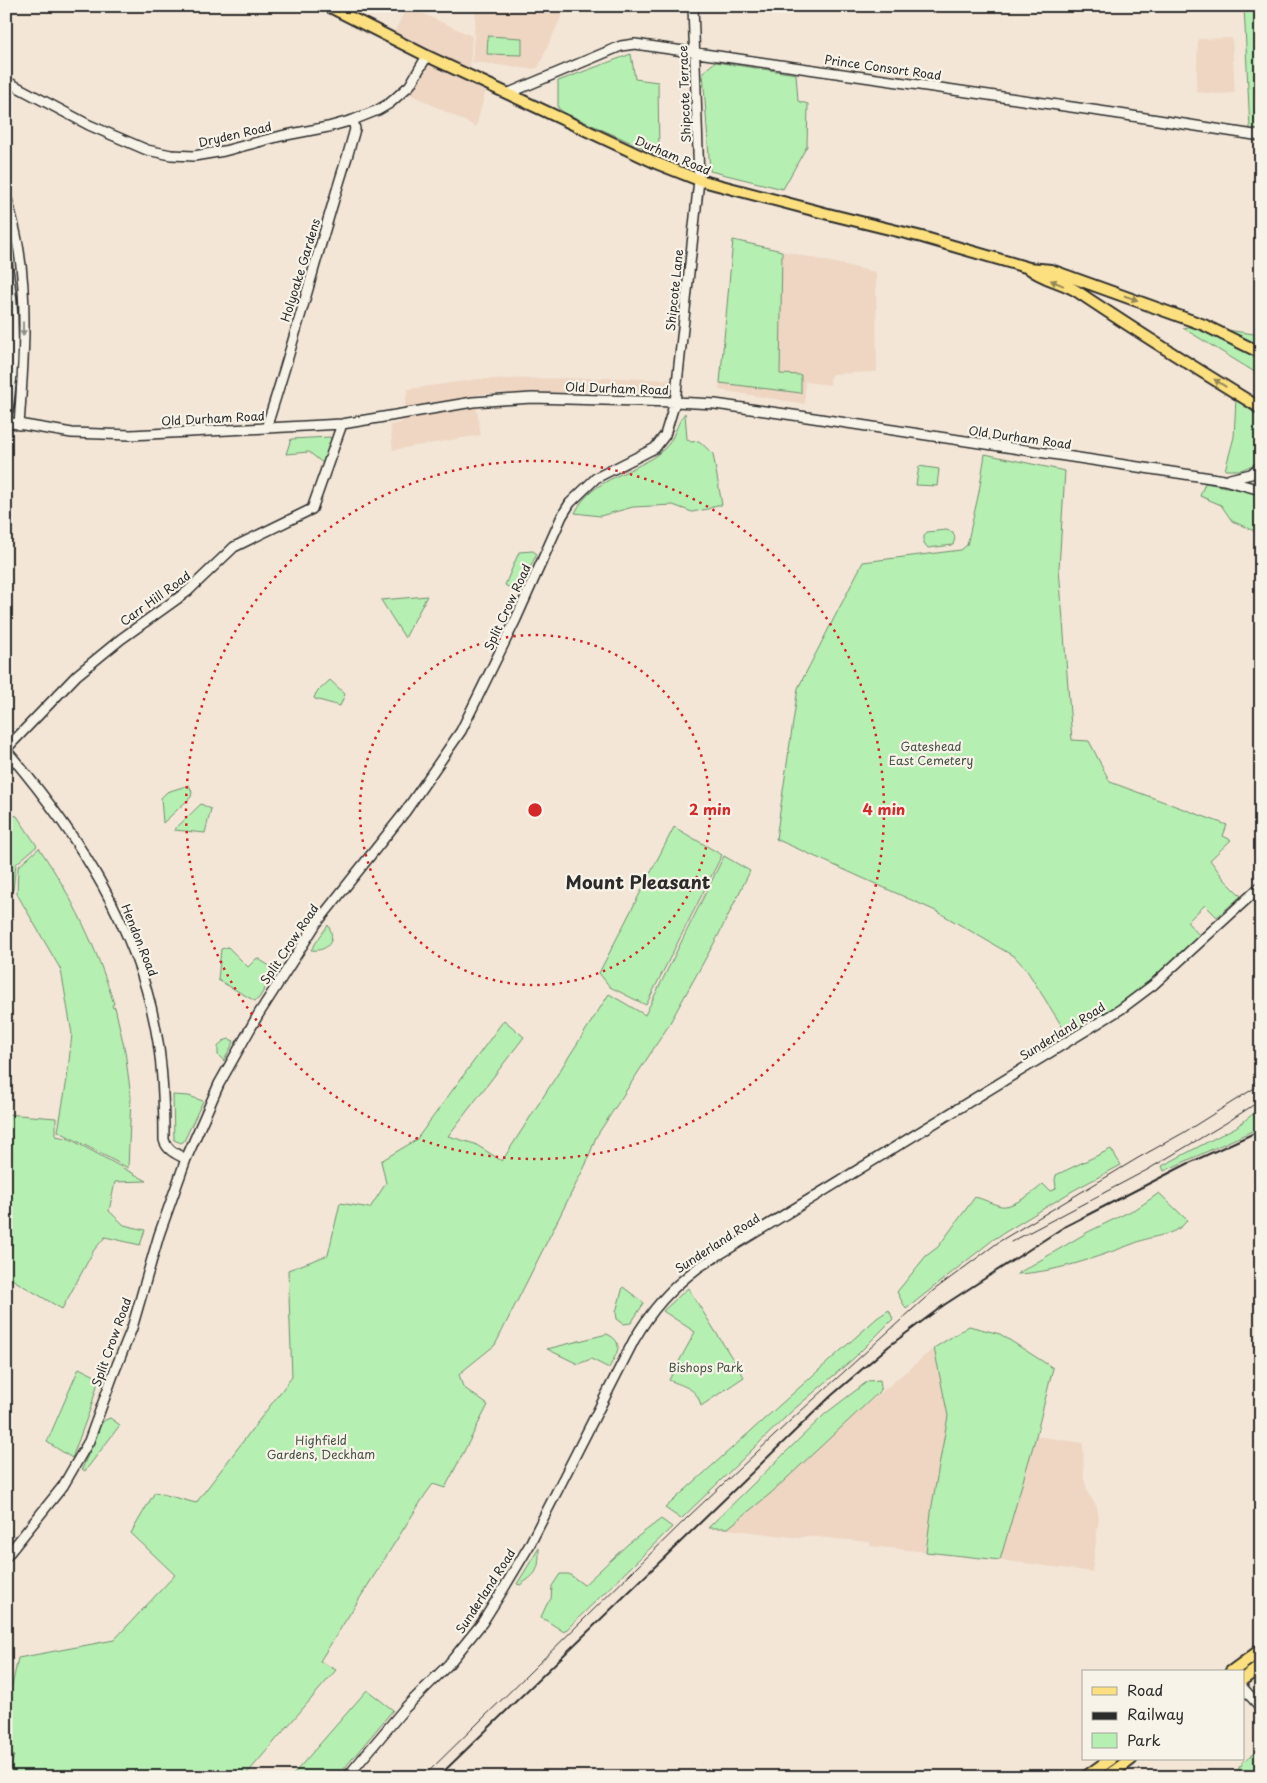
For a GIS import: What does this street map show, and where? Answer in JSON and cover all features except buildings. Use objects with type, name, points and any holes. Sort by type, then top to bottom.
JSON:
[{"type":"highway","points":[[1234,1670],[1261,1650]]},
{"type":"highway","points":[[1244,1678],[1261,1666]]},
{"type":"highway","points":[[1086,1777],[1110,1760]]},
{"type":"highway","points":[[1107,1777],[1130,1760]]},
{"type":"main road","name":"Durham Road","points":[[328,6],[427,56],[509,93],[656,164],[699,180],[922,237],[1029,268]]},
{"type":"main road","points":[[1029,268],[1054,270],[1149,304],[1204,325],[1261,353]]},
{"type":"main road","points":[[1029,268],[1038,275],[1076,291],[1102,310],[1261,410]]},
{"type":"street","name":"Shipcote Terrace","points":[[693,6],[699,180]]},
{"type":"street","name":"Prince Consort Road","points":[[509,93],[621,46],[635,44],[1113,112],[1261,136]]},
{"type":"street","name":"Dryden Road","points":[[6,81],[89,125],[147,150],[171,155],[208,155],[353,120],[378,110],[410,85],[427,56]]},
{"type":"street","name":"Holyoake Gardens","points":[[266,428],[348,154],[355,129],[353,120]]},
{"type":"street","name":"Shipcote Lane","points":[[675,402],[699,180]]},
{"type":"street","points":[[6,195],[22,275],[23,356],[19,425]]},
{"type":"street","points":[[6,258],[10,278],[12,307],[12,355],[6,422]]},
{"type":"street","points":[[10,278],[22,275]]},
{"type":"street","points":[[12,307],[23,307]]},
{"type":"street","points":[[12,355],[23,356]]},
{"type":"street","name":"Old Durham Road","points":[[6,422],[72,433],[131,435],[342,424],[473,402],[532,398],[715,404],[1224,480],[1261,490]]},
{"type":"street","name":"Split Crow Road","points":[[6,1557],[63,1486],[89,1441],[132,1328],[159,1235],[186,1159],[219,1084],[258,1015],[311,932],[405,812],[461,731],[512,628],[562,516],[570,503],[596,478],[655,448],[665,435],[675,402]]},
{"type":"street","name":"Carr Hill Road","points":[[6,750],[77,675],[121,638],[188,591],[234,546],[312,509],[342,424]]},
{"type":"street","name":"Old Durham Road","points":[[1224,480],[1244,477],[1261,466]]},
{"type":"street","name":"Hendon Road","points":[[6,750],[67,828],[87,858],[122,922],[140,968],[158,1042],[164,1096],[164,1140],[170,1150],[186,1159]]},
{"type":"street","name":"Sunderland Road","points":[[347,1777],[405,1708],[448,1665],[482,1623],[529,1546],[634,1340],[647,1317],[668,1293],[699,1267],[1121,1009],[1153,985],[1261,886]]},
{"type":"street","points":[[1244,1689],[1261,1708]]},
{"type":"shaded area","points":[[407,6],[472,36],[469,83],[486,90],[476,127],[404,91],[427,56],[391,39]]},
{"type":"shaded area","points":[[476,6],[569,6],[563,13],[538,68],[530,69],[472,62]]},
{"type":"shaded area","points":[[1232,38],[1235,93],[1196,92],[1198,39]]},
{"type":"shaded area","points":[[733,240],[876,272],[877,372],[831,374],[830,385],[805,382],[805,404],[719,390]]},
{"type":"shaded area","points":[[618,378],[674,380],[673,393],[478,394],[477,411],[481,435],[393,450],[390,425],[401,423],[408,389],[479,379]]},
{"type":"shaded area","points":[[934,1348],[948,1416],[932,1505],[926,1552],[870,1546],[870,1542],[806,1536],[800,1538],[720,1528]]},
{"type":"shaded area","points":[[1036,1436],[1083,1443],[1084,1479],[1088,1493],[1097,1507],[1099,1518],[1092,1572],[1000,1560]]},
{"type":"green space","points":[[1244,6],[1261,6],[1261,130],[1250,129]]},
{"type":"green space","points":[[488,36],[522,38],[522,55],[487,54]]},
{"type":"green space","points":[[631,54],[635,79],[658,82],[659,155],[565,113],[558,108],[558,81]]},
{"type":"green space","points":[[715,62],[796,74],[798,101],[808,104],[807,146],[783,189],[710,171],[703,72]]},
{"type":"green space","points":[[733,240],[782,251],[780,374],[801,375],[801,393],[720,383]]},
{"type":"green space","points":[[1192,326],[1261,358],[1261,371],[1258,374],[1183,328]]},
{"type":"green space","points":[[1220,329],[1261,335],[1261,345]]},
{"type":"green space","points":[[1236,399],[1258,416],[1261,421],[1261,452],[1255,464],[1241,470],[1225,470],[1234,437]]},
{"type":"green space","points":[[685,413],[687,439],[691,442],[699,441],[713,454],[722,505],[692,512],[673,505],[633,507],[600,516],[575,513],[592,491],[664,449],[671,441]]},
{"type":"green space","points":[[330,437],[332,440],[324,464],[309,452],[286,454],[291,439]]},
{"type":"green space","name":"Gateshead East Cemetery","points":[[985,454],[1065,471],[1059,568],[1072,740],[1089,741],[1110,782],[1227,825],[1223,836],[1231,840],[1210,860],[1224,879],[1241,896],[1217,917],[1205,905],[1187,922],[1202,938],[1152,984],[1070,1039],[1026,969],[1015,957],[938,912],[776,839],[798,688],[863,562],[961,550],[967,545]]},
{"type":"green space","points":[[919,466],[939,469],[937,486],[916,485]]},
{"type":"green space","points":[[1205,483],[1248,491],[1261,497],[1261,534],[1232,521],[1221,505],[1200,496]]},
{"type":"green space","points":[[946,530],[953,532],[955,538],[953,545],[928,548],[924,543],[924,536],[927,532]]},
{"type":"green space","points":[[533,551],[537,554],[517,592],[505,585],[519,552]]},
{"type":"green space","points":[[427,596],[405,638],[381,600]]},
{"type":"green space","points":[[330,680],[345,694],[340,706],[314,698],[316,693]]},
{"type":"green space","points":[[189,785],[192,792],[191,797],[163,823],[161,798],[167,792]]},
{"type":"green space","points":[[201,804],[211,809],[205,833],[174,830]]},
{"type":"green space","points":[[6,814],[17,816],[37,846],[16,864],[13,890],[6,891]]},
{"type":"green space","points":[[674,827],[722,855],[646,1005],[610,987],[599,973]]},
{"type":"green space","points":[[39,848],[73,904],[92,943],[114,1004],[112,1005],[113,1008],[115,1007],[125,1051],[131,1097],[128,1168],[58,1131],[72,1034],[61,970],[17,894],[18,867]]},
{"type":"green space","name":"Highfield Gardens, Deckham","points":[[724,856],[750,871],[718,936],[667,1028],[596,1137],[586,1164],[495,1345],[459,1374],[463,1387],[488,1405],[445,1488],[433,1484],[425,1495],[320,1661],[336,1670],[244,1777],[7,1777],[14,1756],[6,1751],[6,1688],[12,1686],[18,1658],[114,1640],[175,1575],[131,1533],[155,1492],[196,1503],[292,1377],[288,1270],[328,1255],[340,1203],[370,1208],[386,1183],[381,1161],[416,1140],[504,1020],[524,1037],[448,1136],[475,1144],[502,1161],[609,994],[645,1015]]},
{"type":"green space","points":[[328,925],[332,936],[329,944],[322,949],[311,950]]},
{"type":"green space","points":[[228,947],[248,967],[257,958],[276,970],[259,998],[255,1001],[218,980],[221,949]]},
{"type":"green space","points":[[229,1039],[234,1041],[224,1061],[218,1055],[218,1047],[223,1041]]},
{"type":"green space","points":[[173,1095],[189,1096],[203,1101],[184,1141],[181,1143],[174,1140]]},
{"type":"green space","points":[[1261,1108],[1261,1127],[1164,1171],[1162,1166],[1236,1127]]},
{"type":"green space","points":[[6,1114],[56,1118],[56,1136],[70,1139],[147,1181],[115,1182],[109,1211],[124,1225],[145,1230],[140,1245],[105,1237],[94,1250],[62,1309],[10,1278],[6,1288]]},
{"type":"green space","points":[[1111,1149],[1121,1165],[1074,1190],[994,1239],[906,1309],[897,1292],[926,1256],[938,1247],[975,1197],[1006,1206],[1023,1199],[1043,1184],[1050,1191],[1054,1190],[1056,1188],[1056,1175]]},
{"type":"green space","points":[[1159,1193],[1187,1220],[1173,1232],[1143,1240],[1081,1262],[1033,1273],[1017,1274],[1088,1232],[1139,1207]]},
{"type":"green space","points":[[623,1287],[644,1303],[631,1323],[624,1324],[617,1319],[616,1312]]},
{"type":"green space","name":"Bishops Park","points":[[688,1288],[744,1377],[701,1406],[697,1395],[669,1380],[695,1332],[663,1311]]},
{"type":"green space","points":[[889,1310],[893,1319],[853,1359],[792,1411],[681,1519],[665,1508],[877,1318]]},
{"type":"green space","points":[[969,1326],[1000,1334],[1053,1368],[1036,1436],[1000,1560],[926,1552],[932,1505],[948,1416],[934,1348]]},
{"type":"green space","points":[[607,1334],[613,1337],[618,1345],[609,1368],[591,1359],[578,1364],[547,1349]]},
{"type":"green space","points":[[79,1368],[99,1378],[91,1407],[72,1458],[47,1442]]},
{"type":"green space","points":[[880,1380],[881,1388],[878,1393],[771,1493],[728,1528],[708,1528],[825,1414],[868,1381]]},
{"type":"green space","points":[[110,1418],[120,1425],[85,1471],[82,1469],[101,1424]]},
{"type":"green space","points":[[661,1519],[672,1527],[564,1632],[541,1617],[551,1599],[552,1586],[560,1574],[569,1574],[584,1585],[628,1544]]},
{"type":"green space","points":[[539,1548],[539,1561],[534,1574],[520,1585],[517,1584]]},
{"type":"green space","points":[[367,1690],[393,1710],[337,1777],[291,1777]]},
{"type":"green space","points":[[1261,1748],[1261,1777],[1238,1777],[1239,1767],[1242,1765],[1242,1762]]},
{"type":"tram line","points":[[423,1777],[689,1516],[934,1290],[1000,1241],[1183,1133],[1261,1084]]},
{"type":"tram line","points":[[1011,1242],[1147,1170],[1261,1100]]},
{"type":"railway","points":[[438,1777],[831,1396],[889,1346],[944,1305],[1064,1227],[1187,1164],[1261,1130]]},
{"type":"district","name":"Mount Pleasant","points":[[638,881]]}]
